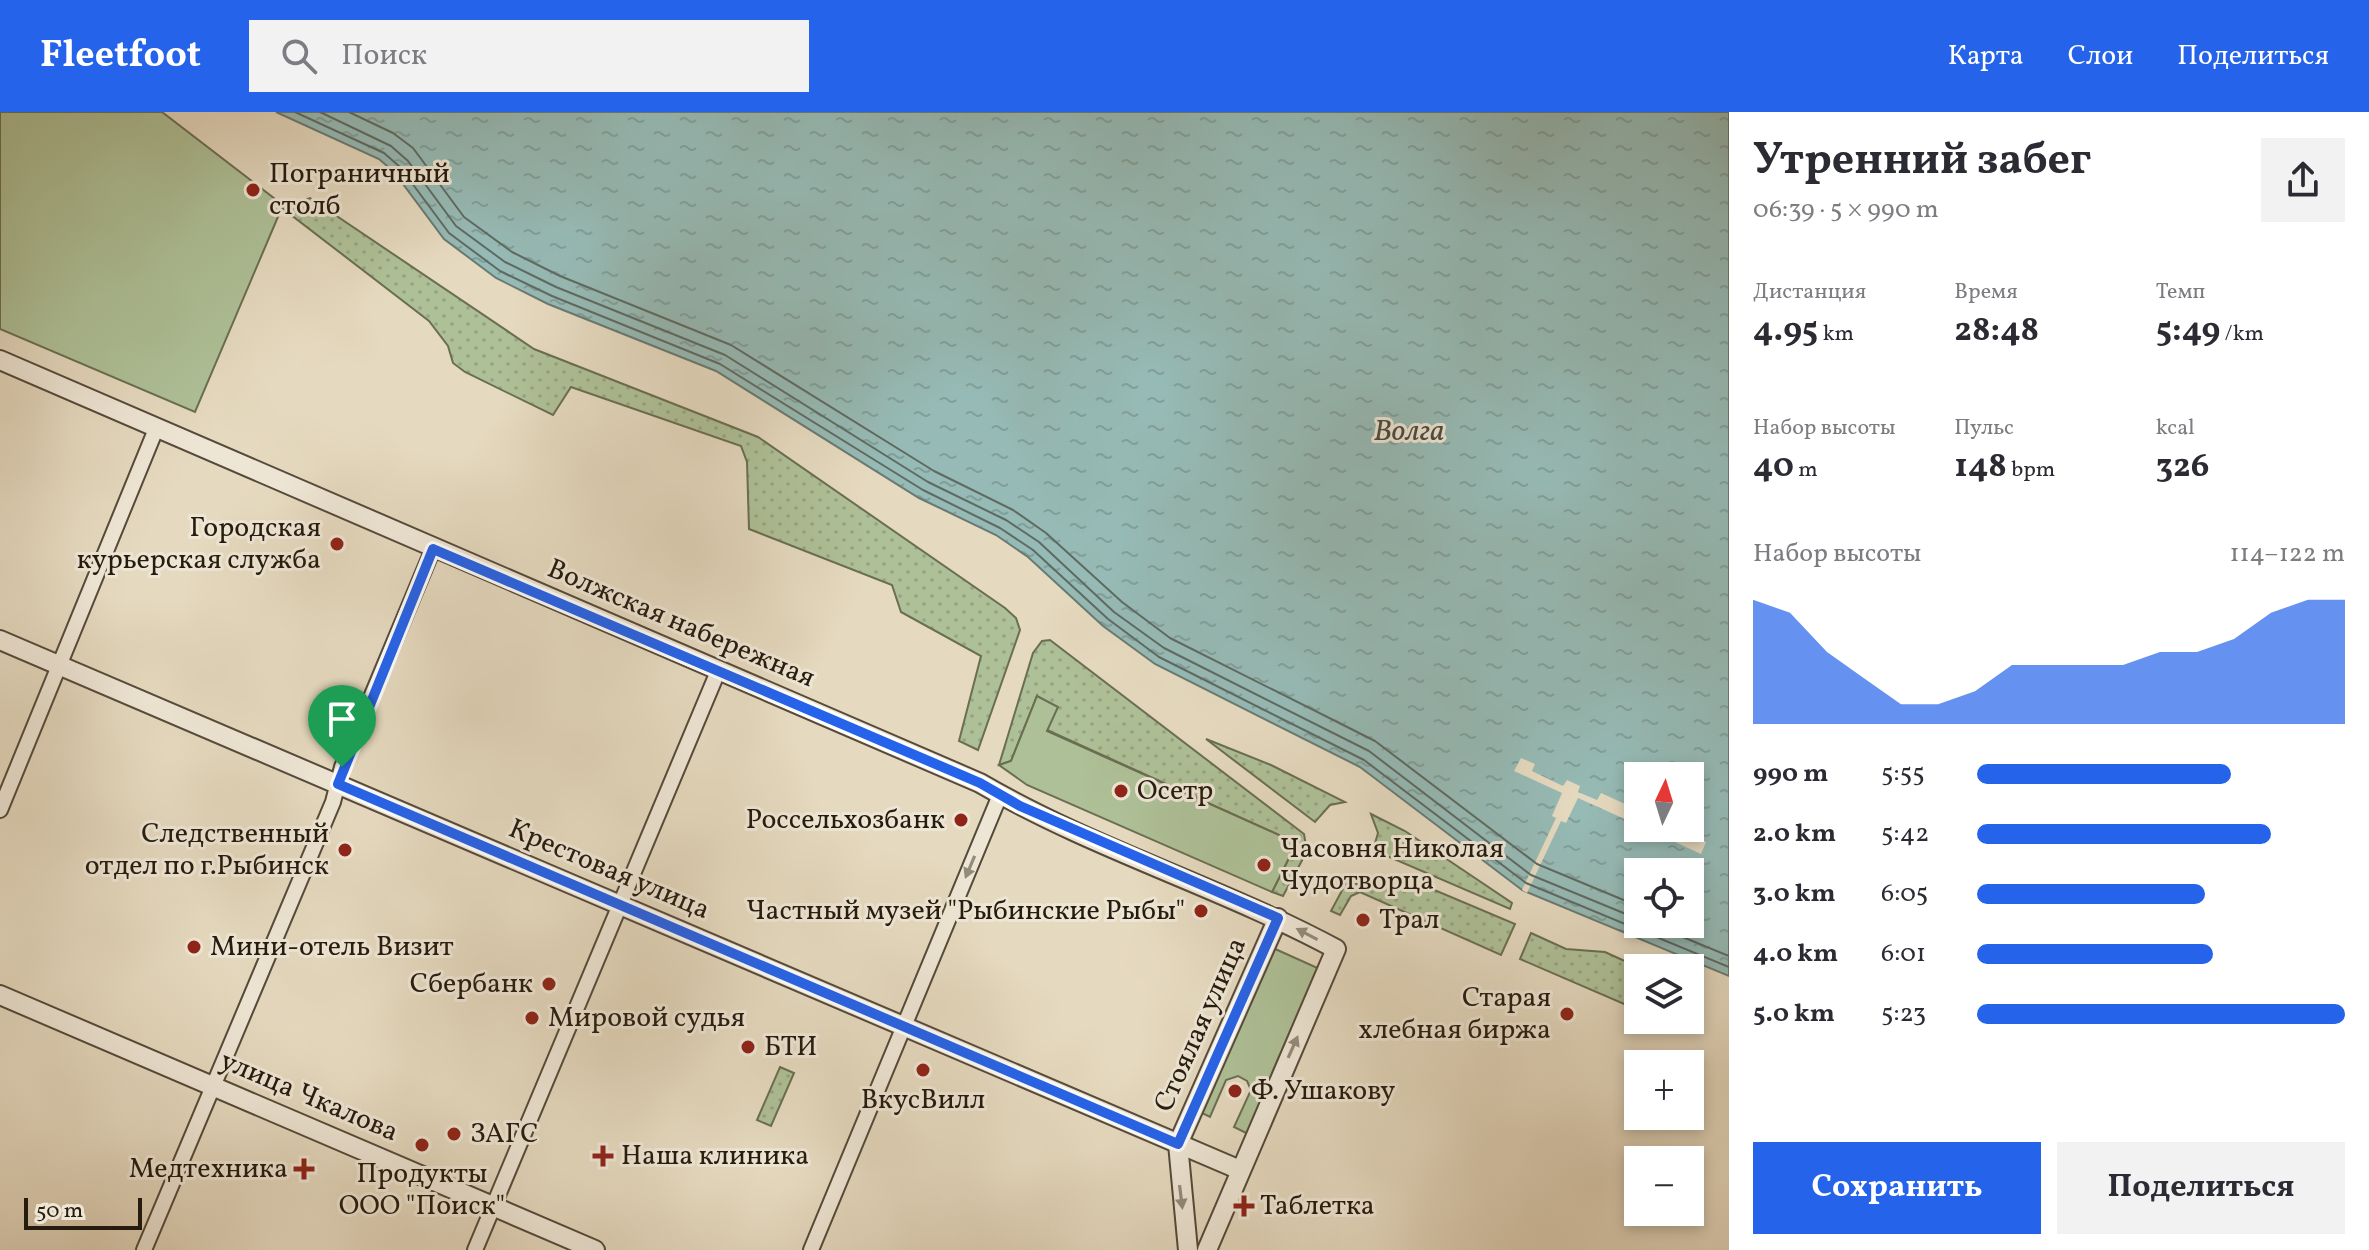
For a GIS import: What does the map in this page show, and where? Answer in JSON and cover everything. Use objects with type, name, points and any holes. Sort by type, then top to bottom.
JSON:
[{"type":"street","name":"Волжская набережная","points":[[0,360],[433,549],[719,669],[1278,918],[1336,949],[1240,1170]]},
{"type":"street","points":[[0,810],[156,429]]},
{"type":"street","points":[[144,1250],[214,1087],[433,549]]},
{"type":"street","name":"Крестовая улица","points":[[0,640],[619,905],[908,1018],[1240,1170]]},
{"type":"street","points":[[475,1250],[719,669]]},
{"type":"street","points":[[811,1250],[1000,795]]},
{"type":"street","name":"Стоялая улица","points":[[1188,1250],[1178,1144],[1278,918]]},
{"type":"street","name":"улица Чкалова","points":[[0,995],[595,1250]]},
{"type":"street","points":[[1207,1250],[1240,1170]]},
{"type":"green space","points":[[0,112],[162,112],[283,205],[195,412],[0,329]]},
{"type":"green space","points":[[310,198],[534,349],[758,437],[1005,608],[1016,618],[1020,630],[978,750],[959,741],[981,656],[901,612],[892,585],[749,529],[747,462],[741,446],[571,387],[553,415],[465,372],[453,363],[448,346],[429,321],[282,208]]},
{"type":"green space","points":[[1050,640],[1304,834],[1307,851],[1283,896],[1272,892],[1291,854],[1279,835],[1047,730],[1037,696],[1011,761],[999,765],[1033,653],[1042,641]]},
{"type":"green space","points":[[1037,696],[1058,707],[1047,731],[1279,835],[1291,854],[1272,892],[1027,785],[999,765],[1011,761]]},
{"type":"green space","points":[[1206,739],[1271,765],[1345,802],[1330,805],[1315,822]]},
{"type":"green space","points":[[1371,814],[1405,831],[1512,903],[1510,909],[1373,850],[1378,833]]},
{"type":"green space","points":[[1346,883],[1423,889],[1425,886],[1515,924],[1501,955],[1360,892],[1351,896],[1340,915],[1331,911]]},
{"type":"green space","points":[[1531,933],[1566,949],[1605,952],[1624,961],[1624,1004],[1520,959]]},
{"type":"green space","points":[[1273,948],[1322,970],[1248,1134],[1234,1127],[1251,1090],[1247,1081],[1238,1076],[1226,1080],[1210,1117],[1200,1112]]},
{"type":"green space","points":[[780,1067],[794,1073],[771,1126],[757,1120]]},
{"type":"water","name":"Волга","points":[[276,112],[1729,112],[1729,976],[1704,966],[1704,954],[1676,954],[1638,938],[1704,938],[1704,858],[1624,858],[1624,932],[1522,890],[1360,767],[1155,664],[1103,626],[1028,557],[996,535],[919,498],[716,371],[548,304],[496,278],[444,239],[394,172],[379,159]]},
{"type":"pier","points":[[1521,758],[1535,764],[1532,771],[1563,786],[1567,780],[1580,786],[1578,792],[1597,800],[1601,793],[1624,804],[1624,819],[1578,798],[1566,823],[1561,821],[1527,893],[1522,890],[1556,818],[1552,816],[1562,793],[1514,771]]},
{"type":"pier","points":[[1704,841],[1706,842],[1701,854],[1675,842]]},
{"type":"place","name":"Пограничный столб","points":[[253,190]]},
{"type":"place","name":"Городская курьерская служба","points":[[337,544]]},
{"type":"place","name":"Осетр","points":[[1121,791]]},
{"type":"place","name":"Россельхозбанк","points":[[961,820]]},
{"type":"place","name":"Следственный отдел по г.Рыбинск","points":[[345,850]]},
{"type":"place","name":"Часовня Николая Чудотворца","points":[[1264,865]]},
{"type":"place","name":"Частный музей \"Рыбинские Рыбы\"","points":[[1201,911]]},
{"type":"place","name":"Трал","points":[[1363,920]]},
{"type":"place","name":"Мини-отель Визит","points":[[194,947]]},
{"type":"place","name":"Сбербанк","points":[[549,984]]},
{"type":"place","name":"Старая хлебная биржа","points":[[1567,1014]]},
{"type":"place","name":"Мировой судья","points":[[532,1018]]},
{"type":"place","name":"БТИ","points":[[748,1047]]},
{"type":"place","name":"ВкусВилл","points":[[923,1070]]},
{"type":"place","name":"Ф. Ушакову","points":[[1235,1091]]},
{"type":"place","name":"ЗАГС","points":[[454,1134]]},
{"type":"place","name":"Продукты ООО \"Поиск\"","points":[[422,1145]]},
{"type":"place","name":"Наша клиника","points":[[603,1156]]},
{"type":"place","name":"Медтехника","points":[[304,1169]]},
{"type":"place","name":"Таблетка","points":[[1244,1206]]},
{"type":"route","points":[[433,549],[719,669],[980,783],[1020,806],[1278,918],[1178,1144],[338,784],[342,767],[433,549]]}]
